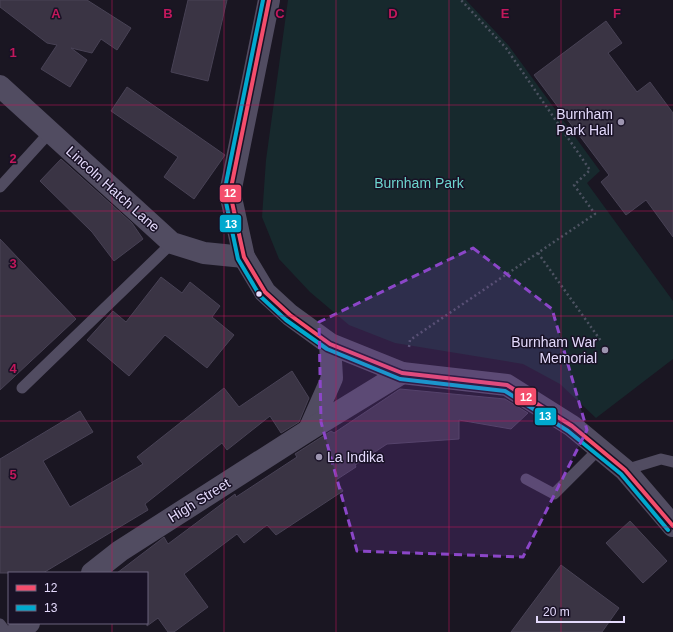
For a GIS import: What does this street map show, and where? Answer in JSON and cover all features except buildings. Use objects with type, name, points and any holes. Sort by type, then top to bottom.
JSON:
[{"type":"street","points":[[269,0],[230,193],[244,258],[266,292],[290,315],[330,344],[402,373],[507,385],[572,426],[625,470],[673,526]]},
{"type":"street","name":"Lincoln Hatch Lane","points":[[0,86],[172,243],[204,253],[244,258]]},
{"type":"street","points":[[309,430],[332,378],[330,344]]},
{"type":"street","name":"High Street","points":[[93,572],[120,551],[309,430],[402,373]]},
{"type":"street","points":[[17,632],[28,624]]},
{"type":"lane","points":[[0,187],[50,132]]},
{"type":"lane","points":[[22,388],[172,243]]},
{"type":"lane","points":[[526,479],[554,494],[599,449]]},
{"type":"lane","points":[[625,470],[661,459],[673,462]]},
{"type":"lane","points":[[0,624],[6,632]]},
{"type":"path","points":[[402,373],[410,340],[595,214],[574,185],[590,170],[510,54],[460,0]]},
{"type":"path","points":[[538,253],[601,341]]},
{"type":"highlighted area","points":[[473,248],[552,309],[587,430],[523,557],[357,551],[321,422],[319,322]]},
{"type":"green space","name":"Burnham Park","points":[[288,0],[466,0],[509,46],[600,171],[587,183],[673,301],[673,359],[596,418],[560,384],[523,364],[395,343],[349,325],[310,292],[279,259],[262,217],[266,160]]},
{"type":"transit line","name":"13","points":[[263,0],[224,193],[238,259],[260,296],[286,320],[327,349],[400,379],[505,391],[568,431],[621,474],[668,530]]},
{"type":"transit line","name":"12","points":[[269,0],[230,193],[244,257],[265,292],[290,315],[330,344],[402,373],[507,385],[572,426],[625,470],[673,526]]},
{"type":"place","name":"Burnham Park Hall","points":[[621,122]]},
{"type":"place","name":"Burnham War Memorial","points":[[605,350]]},
{"type":"place","name":"La Indika","points":[[319,457]]}]
